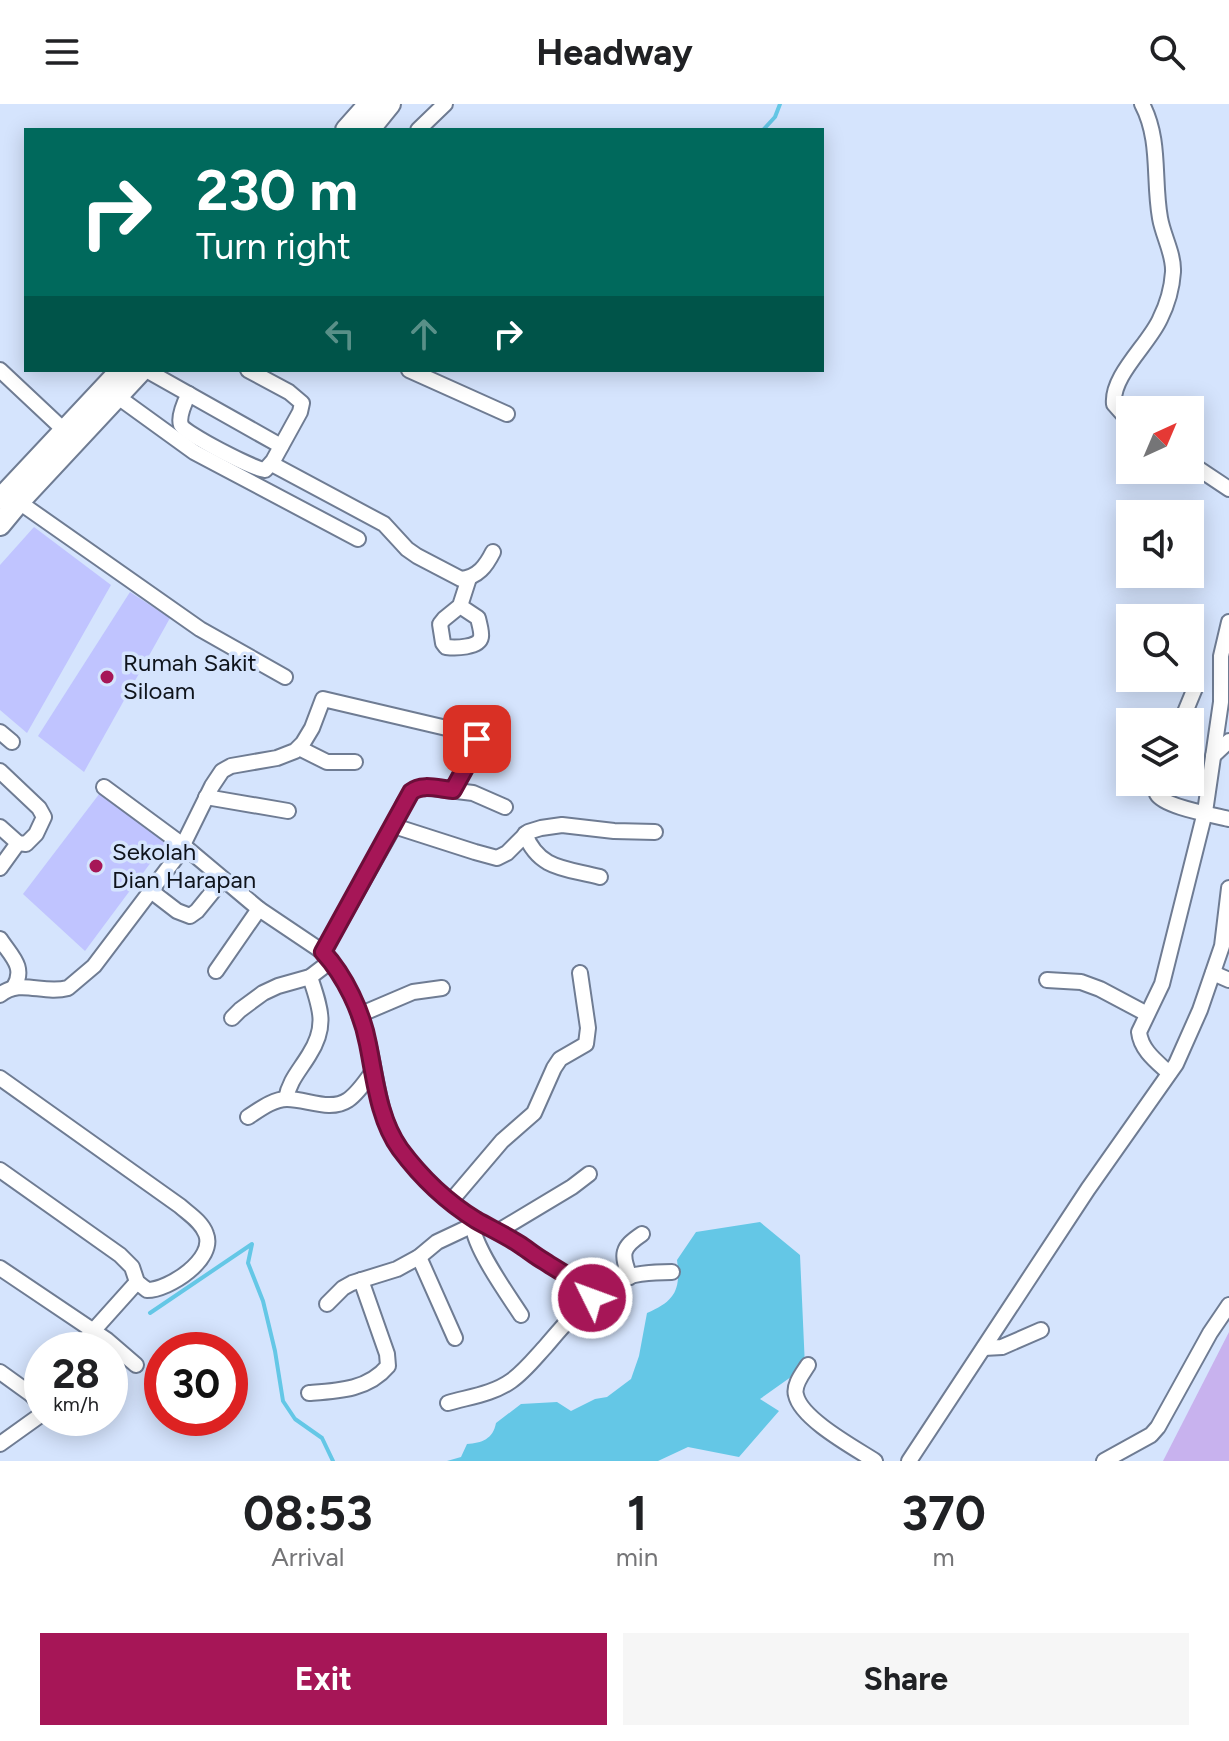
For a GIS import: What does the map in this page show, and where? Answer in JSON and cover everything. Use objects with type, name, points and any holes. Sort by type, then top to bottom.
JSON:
[{"type":"highway","points":[[351,128],[380,117]]},
{"type":"highway","points":[[0,525],[9,501],[65,431],[119,372]]},
{"type":"highway","points":[[9,501],[142,372]]},
{"type":"street","points":[[420,128],[445,104]]},
{"type":"street","points":[[1116,409],[1113,399],[1115,392],[1160,319],[1171,287],[1173,269],[1157,197],[1154,141],[1142,104]]},
{"type":"street","points":[[0,370],[65,431]]},
{"type":"street","points":[[148,372],[281,446]]},
{"type":"street","points":[[413,372],[507,414]]},
{"type":"street","points":[[189,394],[181,419],[185,428],[259,470],[266,470],[300,412],[302,403],[266,375]]},
{"type":"street","points":[[118,397],[194,452],[358,539]]},
{"type":"street","points":[[272,464],[384,524],[407,549],[461,579],[482,571],[493,552]]},
{"type":"street","points":[[1204,472],[1229,489]]},
{"type":"street","points":[[9,501],[200,629],[285,677]]},
{"type":"street","points":[[460,606],[469,578]]},
{"type":"street","points":[[1169,1073],[1150,1055],[1140,1040],[1139,1032],[1162,984],[1205,812],[1221,702],[1221,656],[1229,622]]},
{"type":"street","points":[[0,995],[14,987],[49,991],[68,988],[94,966],[184,846],[219,774],[225,769],[283,756],[299,748],[312,728],[323,699],[466,732],[476,737],[477,744],[453,790]]},
{"type":"street","points":[[1213,756],[1229,741]]},
{"type":"street","points":[[299,748],[327,762],[355,762]]},
{"type":"street","points":[[0,771],[39,808],[44,817],[40,829],[26,844],[18,843],[0,827]]},
{"type":"street","points":[[104,787],[184,846],[259,909],[327,957],[344,982],[359,1015],[390,1135],[406,1157],[472,1222],[497,1232],[571,1277],[592,1298]]},
{"type":"street","points":[[232,1018],[270,989],[310,977],[327,957],[407,798],[416,788],[473,793],[505,807]]},
{"type":"street","points":[[1160,796],[1163,801],[1229,819]]},
{"type":"street","points":[[206,797],[288,811]]},
{"type":"street","points":[[394,826],[497,858],[507,853],[525,834],[541,828],[562,825],[655,832]]},
{"type":"street","points":[[525,834],[531,847],[544,860],[600,877]]},
{"type":"street","points":[[0,868],[18,843]]},
{"type":"street","points":[[151,891],[177,911],[190,916],[223,879]]},
{"type":"street","points":[[909,1461],[1088,1189],[1176,1064],[1200,1010],[1222,946],[1229,888]]},
{"type":"street","points":[[216,971],[259,909]]},
{"type":"street","points":[[0,939],[19,966],[19,977],[14,987]]},
{"type":"street","points":[[451,1201],[502,1141],[534,1113],[560,1059],[586,1044],[588,1028],[580,973]]},
{"type":"street","points":[[1213,973],[1229,980]]},
{"type":"street","points":[[286,1099],[290,1084],[310,1055],[321,1025],[320,1007],[310,977]]},
{"type":"street","points":[[1047,980],[1081,982],[1147,1014]]},
{"type":"street","points":[[359,1015],[413,992],[442,988]]},
{"type":"street","points":[[248,1117],[265,1106],[286,1099],[335,1105],[346,1102],[373,1071]]},
{"type":"street","points":[[0,1078],[194,1218],[205,1232],[208,1243],[204,1254],[180,1278],[147,1290],[137,1282],[132,1267],[120,1255],[0,1170]]},
{"type":"street","points":[[497,1232],[589,1174]]},
{"type":"street","points":[[327,1304],[343,1288],[397,1269],[472,1222]]},
{"type":"street","points":[[472,1222],[478,1245],[521,1315]]},
{"type":"street","points":[[630,1277],[623,1253],[642,1234]]},
{"type":"street","points":[[419,1257],[455,1338]]},
{"type":"street","points":[[0,1268],[93,1332],[137,1282]]},
{"type":"street","points":[[448,1403],[495,1390],[510,1382],[564,1325],[611,1283],[645,1273],[672,1272]]},
{"type":"street","points":[[309,1393],[352,1389],[378,1376],[388,1366],[385,1347],[361,1280]]},
{"type":"street","points":[[1104,1461],[1151,1435],[1158,1427],[1229,1305]]},
{"type":"street","points":[[984,1348],[1002,1347],[1041,1330]]},
{"type":"street","points":[[128,1358],[136,1365]]},
{"type":"street","points":[[808,1365],[796,1389],[801,1403],[823,1428],[875,1461]]},
{"type":"street","points":[[0,1372],[24,1387]]},
{"type":"street","points":[[0,1444],[24,1427]]},
{"type":"shaded area","points":[[1229,1332],[1229,1461],[1163,1461]]},
{"type":"water","points":[[760,1222],[800,1255],[805,1367],[760,1399],[779,1411],[739,1457],[688,1447],[658,1461],[447,1461],[461,1457],[467,1444],[486,1439],[496,1423],[521,1404],[557,1402],[571,1411],[595,1399],[607,1397],[631,1379],[647,1313],[664,1304],[674,1293],[678,1279],[677,1260],[696,1232]]},
{"type":"building","points":[[34,527],[111,585],[27,733],[0,710],[0,565]]},
{"type":"building","name":"Rumah Sakit Siloam","points":[[130,592],[170,618],[84,772],[38,736]]},
{"type":"building","name":"Sekolah Dian Harapan","points":[[103,789],[169,838],[85,951],[23,894]]},
{"type":"waterway","points":[[765,128],[775,117],[780,104]]},
{"type":"waterway","points":[[150,1313],[252,1244],[248,1263],[263,1301],[283,1401],[295,1419],[322,1438],[333,1461]]},
{"type":"place","name":"Rumah Sakit Siloam","points":[[107,677]]},
{"type":"place","name":"Sekolah Dian Harapan","points":[[96,866]]},
{"type":"route","points":[[477,739],[476,748],[453,790],[424,787],[411,792],[323,952],[344,982],[359,1015],[390,1135],[406,1157],[437,1190],[473,1218],[571,1277],[592,1298]]}]
